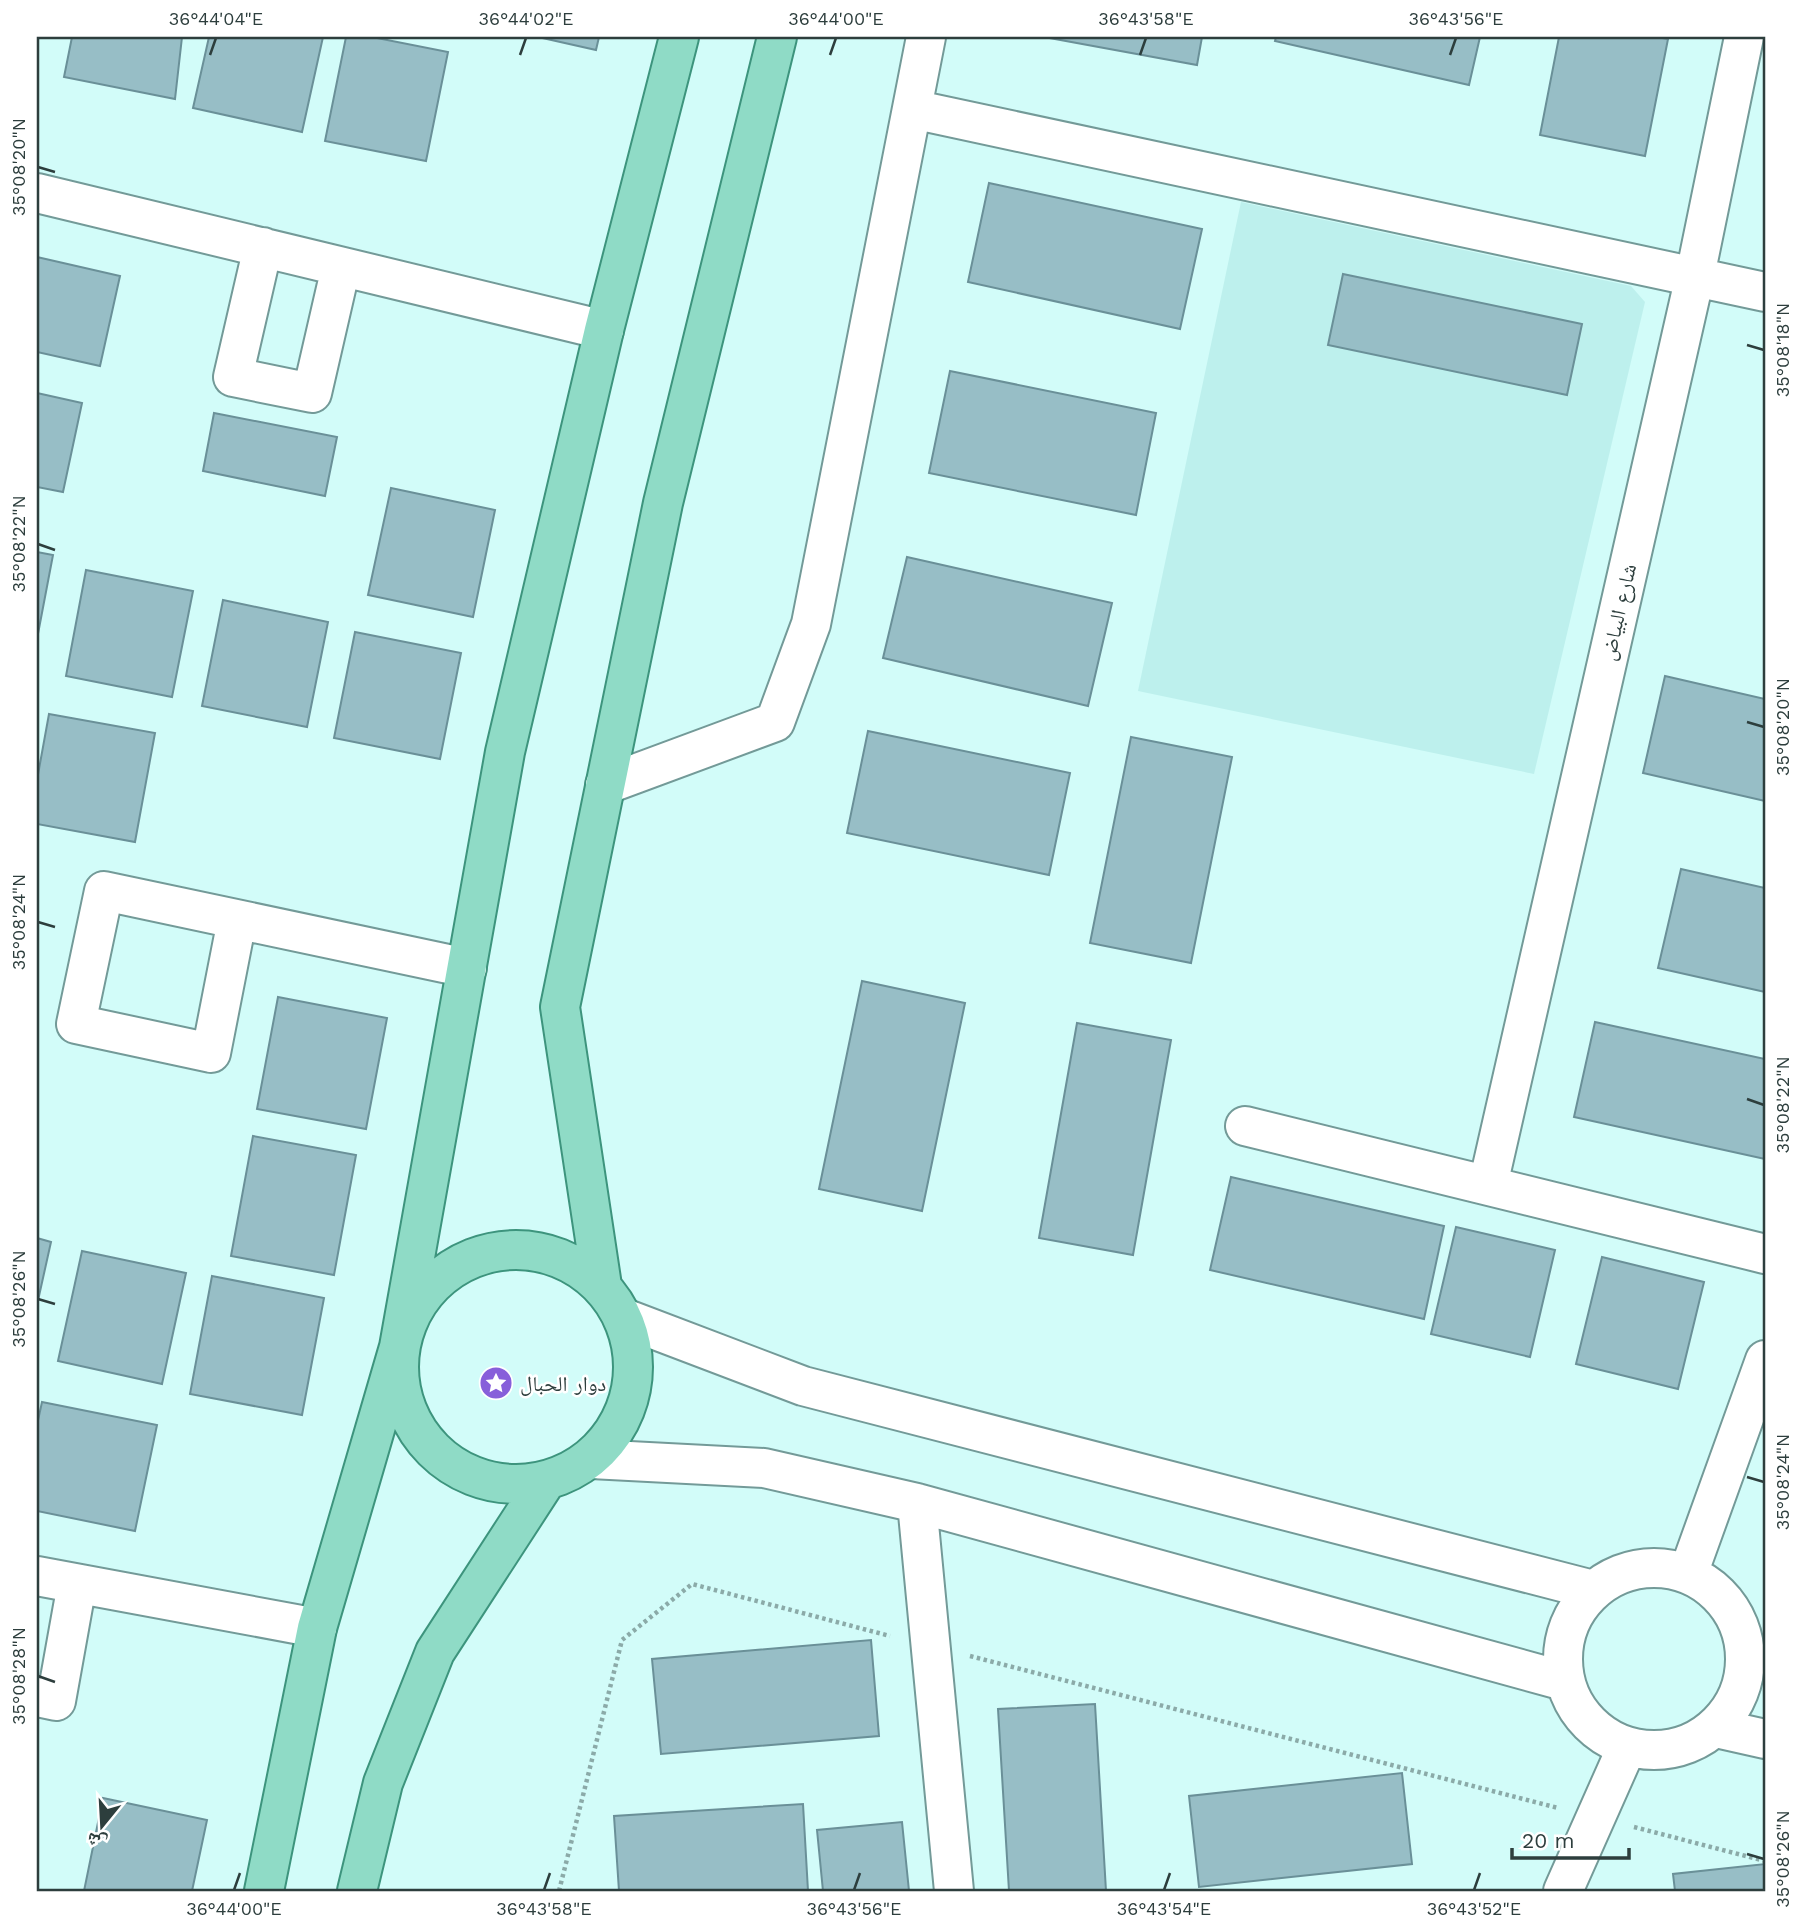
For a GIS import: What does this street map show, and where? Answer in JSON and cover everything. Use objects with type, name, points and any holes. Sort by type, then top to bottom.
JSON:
[{"type":"main road","points":[[264,1891],[317,1628],[399,1347],[411,1312],[434,1282],[464,1261],[500,1250],[537,1251],[572,1264],[602,1286],[624,1318],[634,1356],[632,1394],[617,1430],[591,1459],[570,1473],[546,1481],[507,1485],[469,1476],[436,1454],[411,1423],[399,1386],[399,1347],[505,752],[604,330],[680,37]]},
{"type":"main road","points":[[602,1286],[560,1007],[663,503],[776,37]]},
{"type":"main road","points":[[363,1886],[383,1783],[435,1652],[546,1481]]},
{"type":"street","points":[[605,785],[775,722],[811,624],[926,37]]},
{"type":"street","points":[[1744,37],[1765,42]]},
{"type":"street","name":"شارع البياض","points":[[1488,1185],[1695,276],[1744,37]]},
{"type":"street","points":[[912,109],[1765,292]]},
{"type":"street","points":[[37,193],[604,330]]},
{"type":"street","points":[[263,247],[233,377],[312,393],[341,267]]},
{"type":"street","points":[[237,920],[211,1053],[76,1024],[104,891],[467,968]]},
{"type":"street","points":[[1245,1126],[1765,1254]]},
{"type":"street","points":[[624,1318],[803,1386],[1593,1590]]},
{"type":"street","points":[[1688,1574],[1765,1360]]},
{"type":"street","points":[[591,1459],[764,1468],[917,1503],[1564,1681]]},
{"type":"street","points":[[917,1503],[954,1891]]},
{"type":"street","points":[[1663,1568],[1688,1574],[1713,1589],[1754,1641],[1746,1662],[1742,1687],[1732,1709],[1716,1728],[1689,1745],[1659,1751],[1627,1748],[1599,1733],[1577,1710],[1564,1681],[1562,1656],[1566,1632],[1577,1609],[1593,1590],[1614,1576],[1638,1569],[1663,1568]]},
{"type":"street","points":[[37,1576],[317,1628]]},
{"type":"street","points":[[37,1697],[56,1701],[77,1584]]},
{"type":"street","points":[[1716,1728],[1765,1739]]},
{"type":"street","points":[[1563,1891],[1627,1748]]},
{"type":"path","points":[[559,1891],[622,1640],[692,1584],[1765,1861]]},
{"type":"shaded area","points":[[1241,202],[1631,286],[1645,302],[1534,774],[1138,691]]},
{"type":"building","points":[[72,37],[182,37],[175,99],[64,77]]},
{"type":"building","points":[[209,37],[323,37],[302,132],[193,108]]},
{"type":"building","points":[[346,37],[372,37],[448,52],[426,161],[325,141]]},
{"type":"building","points":[[538,37],[599,37],[596,50]]},
{"type":"building","points":[[1044,37],[1202,37],[1197,65]]},
{"type":"building","points":[[1276,37],[1480,37],[1469,85],[1275,41]]},
{"type":"building","points":[[1559,37],[1668,39],[1645,156],[1540,135]]},
{"type":"building","points":[[989,183],[1202,229],[1180,329],[968,282]]},
{"type":"building","points":[[37,257],[120,276],[100,366],[37,352]]},
{"type":"building","points":[[1343,274],[1582,324],[1567,395],[1328,345]]},
{"type":"building","points":[[950,371],[1156,413],[1136,515],[929,473]]},
{"type":"building","points":[[37,393],[82,403],[63,492],[37,487]]},
{"type":"building","points":[[214,413],[337,437],[325,496],[203,471]]},
{"type":"building","points":[[391,488],[495,510],[473,617],[368,595]]},
{"type":"building","points":[[37,552],[53,555],[37,639]]},
{"type":"building","points":[[907,557],[1112,603],[1088,706],[883,658]]},
{"type":"building","points":[[86,570],[193,591],[172,697],[66,676]]},
{"type":"building","points":[[223,600],[328,622],[307,727],[202,706]]},
{"type":"building","points":[[355,632],[461,653],[440,759],[334,738]]},
{"type":"building","points":[[1665,676],[1765,699],[1765,801],[1643,773]]},
{"type":"building","points":[[49,714],[155,733],[135,842],[37,824],[37,780]]},
{"type":"building","points":[[868,731],[1070,773],[1049,875],[847,833]]},
{"type":"building","points":[[1131,737],[1232,757],[1191,963],[1090,943]]},
{"type":"building","points":[[1681,869],[1765,888],[1765,992],[1658,968]]},
{"type":"building","points":[[862,981],[965,1003],[922,1211],[819,1189]]},
{"type":"building","points":[[278,997],[387,1018],[366,1129],[257,1109]]},
{"type":"building","points":[[1595,1022],[1765,1059],[1765,1159],[1574,1117]]},
{"type":"building","points":[[1077,1023],[1171,1040],[1133,1255],[1039,1238]]},
{"type":"building","points":[[253,1136],[356,1155],[334,1275],[231,1256]]},
{"type":"building","points":[[1231,1177],[1444,1226],[1424,1319],[1210,1270]]},
{"type":"building","points":[[1456,1227],[1555,1250],[1530,1357],[1431,1334]]},
{"type":"building","points":[[37,1238],[51,1242],[37,1305]]},
{"type":"building","points":[[82,1251],[186,1273],[162,1384],[58,1361]]},
{"type":"building","points":[[1602,1257],[1704,1282],[1678,1389],[1576,1364]]},
{"type":"building","points":[[212,1276],[324,1298],[302,1415],[190,1394]]},
{"type":"building","points":[[42,1402],[157,1425],[135,1531],[37,1511],[37,1425]]},
{"type":"building","points":[[871,1640],[879,1736],[661,1754],[652,1659]]},
{"type":"building","points":[[1095,1704],[1106,1891],[1009,1891],[998,1709]]},
{"type":"building","points":[[1402,1773],[1412,1864],[1199,1887],[1189,1796]]},
{"type":"building","points":[[103,1798],[207,1820],[192,1891],[84,1891]]},
{"type":"building","points":[[803,1804],[808,1891],[619,1891],[614,1816]]},
{"type":"building","points":[[902,1822],[909,1891],[823,1891],[817,1830]]},
{"type":"building","points":[[1765,1864],[1765,1891],[1675,1891],[1673,1874]]},
{"type":"place","name":"دوار الحبال","points":[[496,1383]]}]
